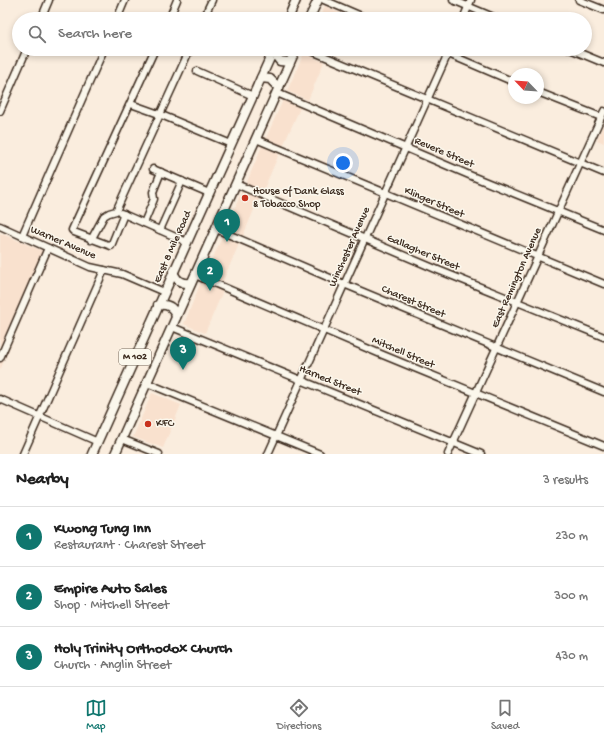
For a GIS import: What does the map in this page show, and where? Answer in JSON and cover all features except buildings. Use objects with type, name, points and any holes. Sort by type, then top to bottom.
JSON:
[{"type":"highway","points":[[291,12],[296,0]]},
{"type":"highway","points":[[313,12],[318,0]]},
{"type":"highway","name":"East 8 Mile Road","points":[[92,454],[271,56]]},
{"type":"highway","points":[[276,56],[280,61],[290,62]]},
{"type":"highway","name":"M 102","points":[[115,454],[293,56]]},
{"type":"highway","points":[[261,78],[270,79],[275,83],[278,90]]},
{"type":"highway","points":[[173,272],[179,282],[191,284]]},
{"type":"highway","points":[[158,305],[166,305],[171,307],[176,317]]},
{"type":"street","points":[[44,12],[49,0]]},
{"type":"street","points":[[120,12],[125,0]]},
{"type":"street","points":[[172,12],[177,0]]},
{"type":"street","points":[[206,12],[212,0]]},
{"type":"street","points":[[324,0],[352,12]]},
{"type":"street","points":[[453,0],[482,12]]},
{"type":"street","points":[[466,12],[471,0]]},
{"type":"street","points":[[578,0],[604,10]]},
{"type":"street","points":[[0,111],[24,56]]},
{"type":"street","points":[[22,236],[101,56]]},
{"type":"street","points":[[124,214],[111,246],[92,240],[72,230],[152,56]]},
{"type":"street","points":[[116,211],[187,56]]},
{"type":"street","points":[[323,56],[604,173]]},
{"type":"street","name":"Winchester Avenue","points":[[268,454],[447,56]]},
{"type":"street","points":[[459,56],[508,79]]},
{"type":"street","points":[[587,56],[604,63]]},
{"type":"street","points":[[197,71],[253,96]]},
{"type":"street","name":"Revere Street","points":[[278,90],[405,148],[604,230]]},
{"type":"street","points":[[544,94],[603,114]]},
{"type":"street","points":[[130,104],[159,114],[231,144]]},
{"type":"street","name":"East Remington Avenue","points":[[448,454],[603,114]]},
{"type":"street","name":"Klinger Street","points":[[256,139],[604,284]]},
{"type":"street","points":[[153,169],[209,193]]},
{"type":"street","points":[[144,223],[154,199],[153,192],[161,172]]},
{"type":"street","points":[[160,230],[182,181]]},
{"type":"street","name":"Gallagher Street","points":[[236,184],[364,239],[604,338]]},
{"type":"street","points":[[92,240],[104,216],[116,211],[187,242]]},
{"type":"street","name":"Warner Avenue","points":[[0,226],[90,267],[122,274],[164,292]]},
{"type":"street","name":"Charest Street","points":[[216,229],[496,348],[604,392]]},
{"type":"street","points":[[0,358],[48,248]]},
{"type":"street","points":[[23,454],[104,270]]},
{"type":"street","name":"Mitchell Street","points":[[195,275],[476,394],[604,446]]},
{"type":"street","name":"Harned Street","points":[[172,327],[482,454]]},
{"type":"street","points":[[147,383],[320,454]]},
{"type":"street","points":[[0,400],[98,442]]},
{"type":"street","points":[[122,439],[159,454]]},
{"type":"shaded area","points":[[325,6],[338,12],[322,12]]},
{"type":"shaded area","points":[[303,56],[311,56],[324,62],[308,100],[287,91]]},
{"type":"shaded area","points":[[283,100],[300,108],[283,146],[266,138]]},
{"type":"shaded area","points":[[604,123],[604,143],[597,140]]},
{"type":"shaded area","points":[[262,146],[279,154],[263,191],[246,184]]},
{"type":"shaded area","points":[[242,191],[259,198],[243,236],[226,228]]},
{"type":"shaded area","points":[[0,233],[50,254],[0,370]]},
{"type":"shaded area","points":[[222,237],[239,244],[223,281],[206,274]]},
{"type":"shaded area","points":[[201,282],[223,291],[205,333],[184,324]]},
{"type":"shaded area","points":[[152,393],[181,405],[163,448],[133,437]]},
{"type":"place","name":"House of Dank Glass & Tobacco Shop","points":[[245,198]]},
{"type":"place","name":"Kwong Tung Inn","points":[[227,242]]},
{"type":"place","name":"Empire Auto Sales","points":[[210,291]]},
{"type":"place","name":"Holy Trinity Orthodox Church","points":[[183,370]]},
{"type":"place","name":"KFC","points":[[148,424]]}]
